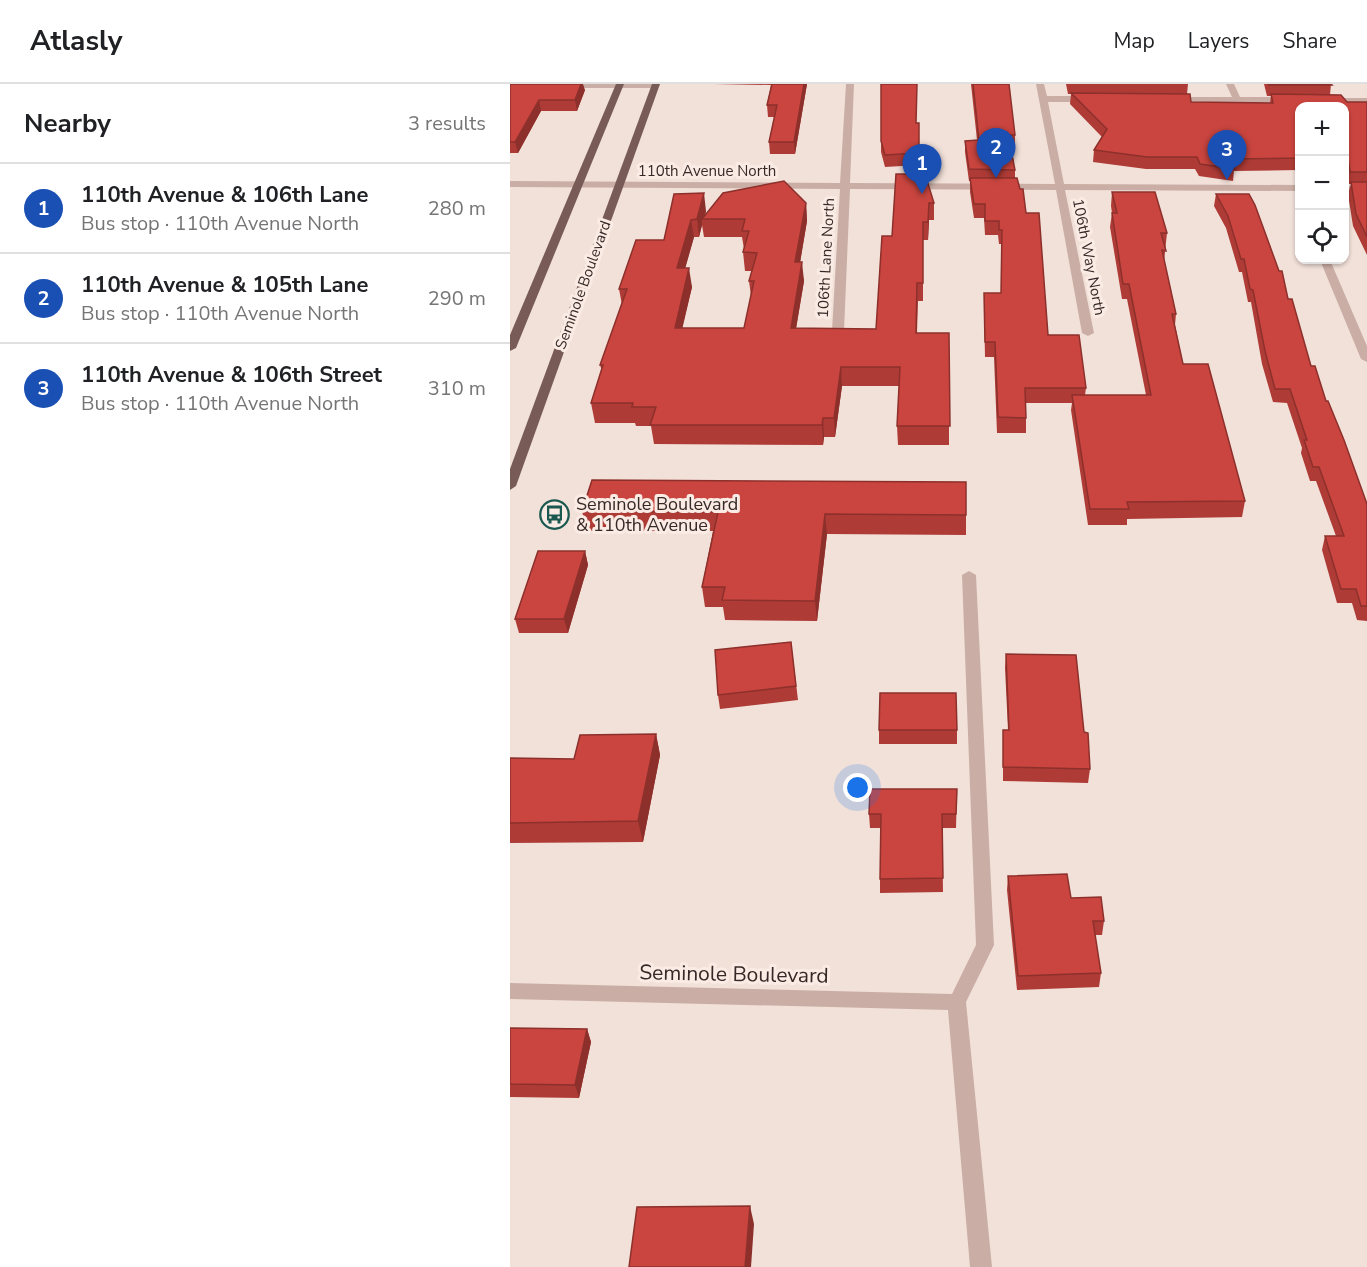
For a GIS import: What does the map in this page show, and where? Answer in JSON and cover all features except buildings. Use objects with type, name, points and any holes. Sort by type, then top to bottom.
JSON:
[{"type":"main road","points":[[510,348],[619,85]]},
{"type":"main road","name":"Seminole Boulevard","points":[[510,486],[656,85]]},
{"type":"street","name":"106th Lane North","points":[[838,331],[850,84]]},
{"type":"street","name":"106th Way North","points":[[1040,84],[1088,333]]},
{"type":"street","points":[[1230,84],[1237,100]]},
{"type":"street","points":[[554,85],[656,85]]},
{"type":"street","points":[[1042,99],[1099,99]]},
{"type":"street","points":[[1157,100],[1296,100]]},
{"type":"street","points":[[1320,100],[1367,101]]},
{"type":"street","name":"110th Avenue North","points":[[510,184],[1060,187],[1295,191]]},
{"type":"street","points":[[1349,189],[1367,189]]},
{"type":"street","points":[[1327,264],[1367,359]]},
{"type":"street","points":[[969,575],[985,945],[957,1002],[981,1267]]},
{"type":"street","name":"Seminole Boulevard","points":[[510,991],[957,1002]]},
{"type":"place","name":"110th Avenue & 105th Lane","points":[[996,178]]},
{"type":"place","name":"110th Avenue & 106th Street","points":[[1227,180]]},
{"type":"place","name":"110th Avenue & 106th Lane","points":[[922,194]]},
{"type":"place","name":"Seminole Boulevard & 110th Avenue","points":[[555,514]]}]
